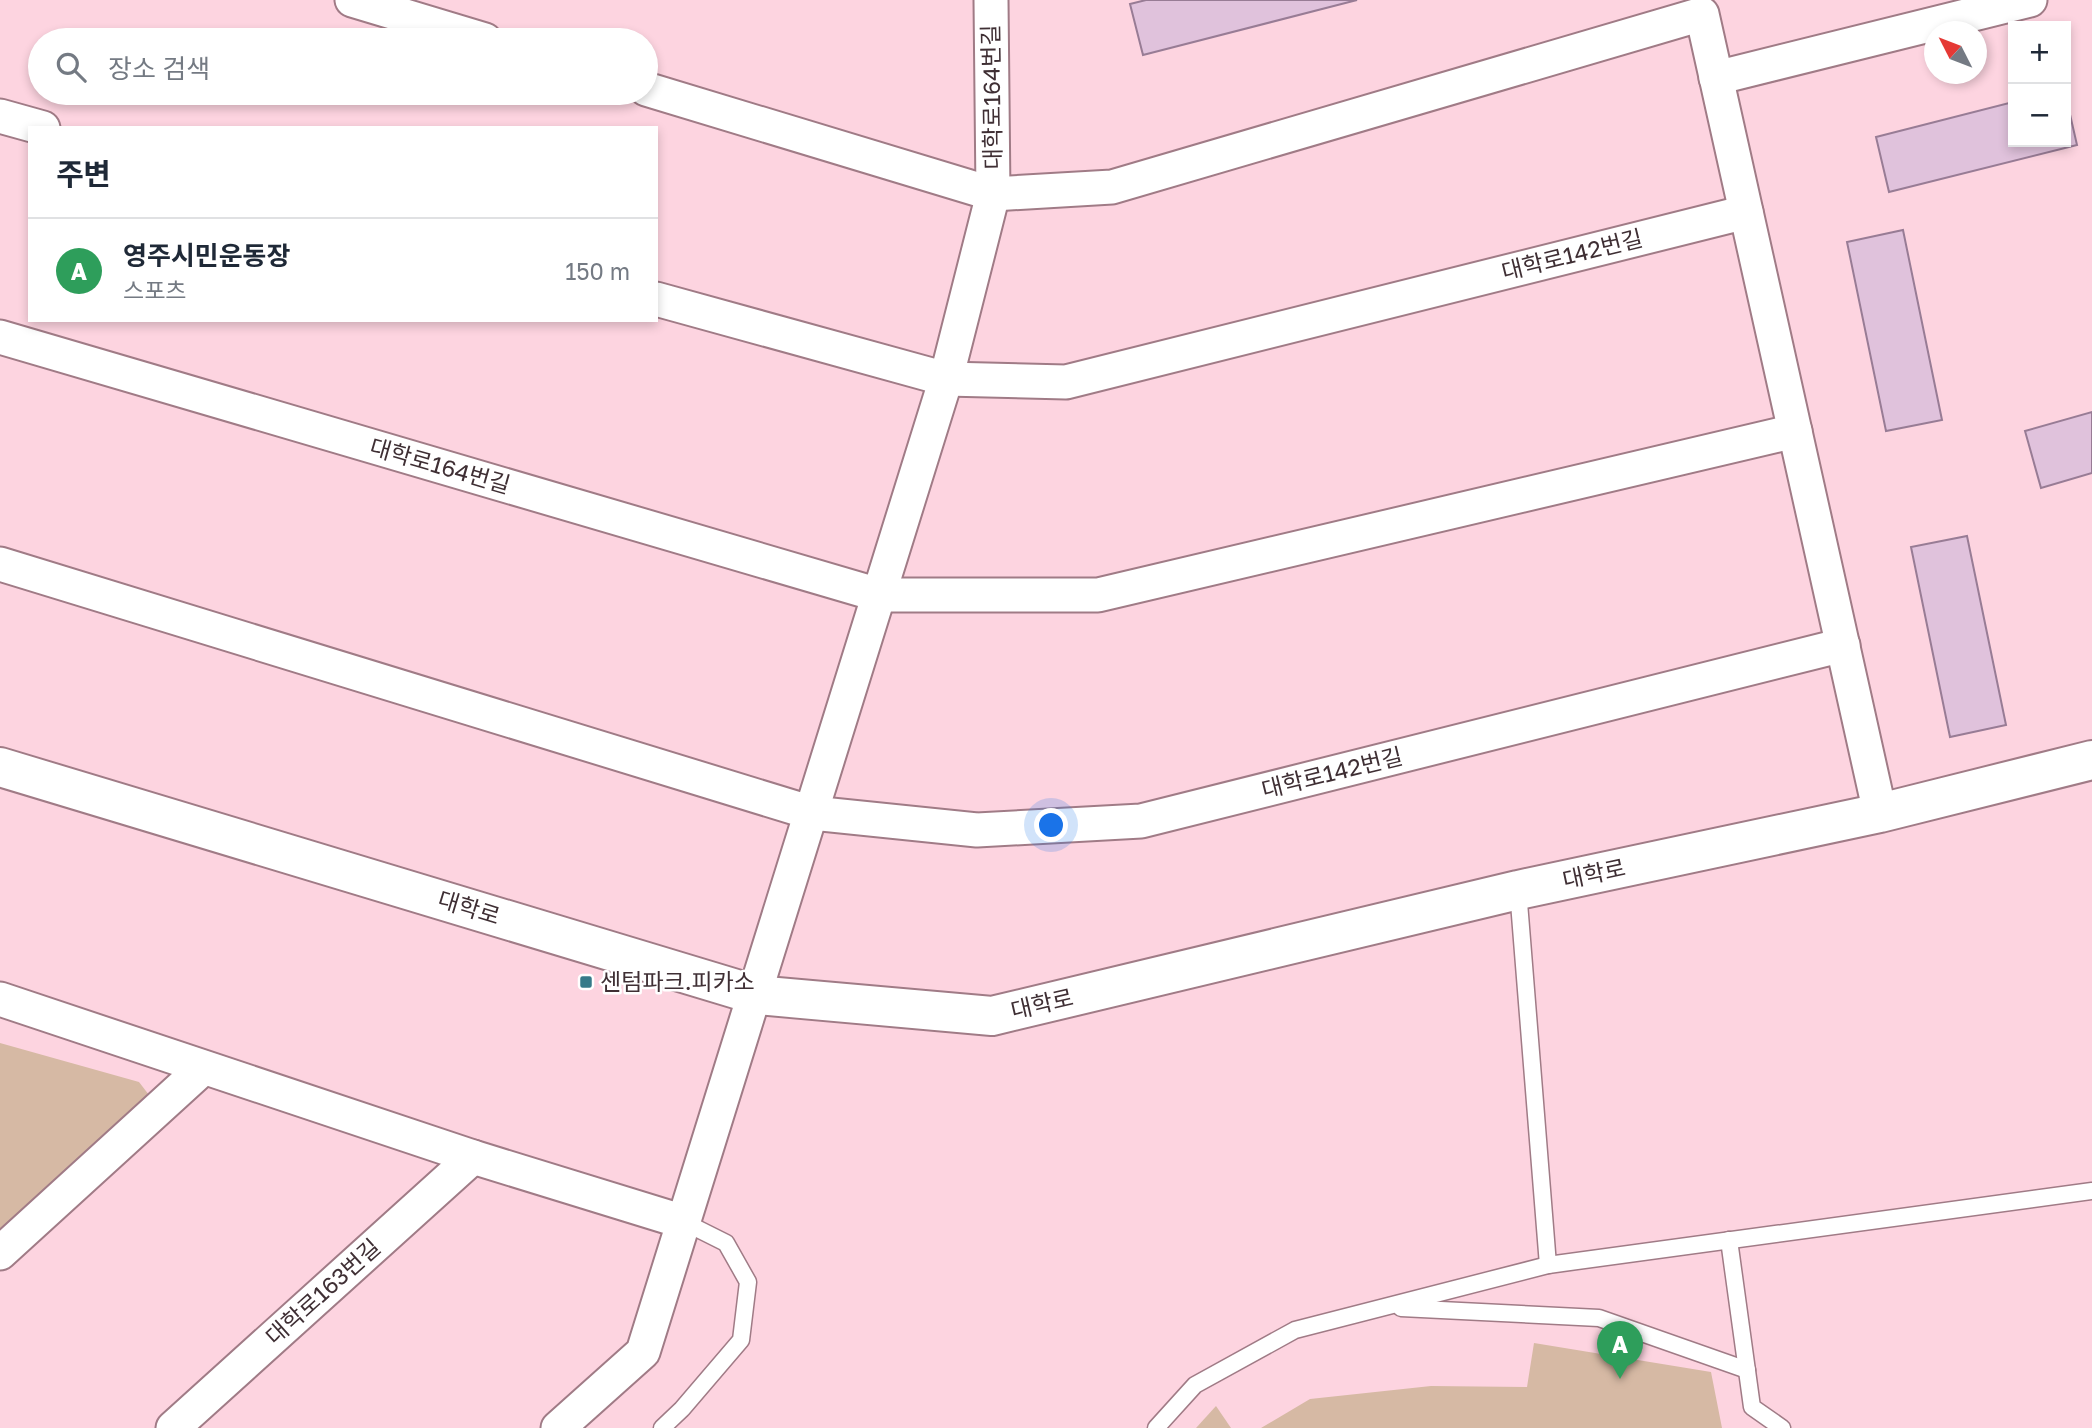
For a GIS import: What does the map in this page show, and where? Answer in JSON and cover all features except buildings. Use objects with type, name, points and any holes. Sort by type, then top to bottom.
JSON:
[{"type":"main road","name":"대학로","points":[[0,767],[756,995],[992,1016],[1518,890],[1881,813],[2092,760]]},
{"type":"street","points":[[352,0],[445,28]]},
{"type":"street","name":"대학로164번길","points":[[756,995],[946,379],[993,194],[991,0]]},
{"type":"street","points":[[1716,78],[2030,0]]},
{"type":"street","points":[[993,194],[1112,187],[1701,7],[1881,813]]},
{"type":"street","name":"대학로164번길","points":[[658,93],[993,194]]},
{"type":"street","points":[[0,116],[36,126]]},
{"type":"street","name":"대학로142번길","points":[[946,379],[1066,382],[1746,212]]},
{"type":"street","points":[[658,300],[946,379]]},
{"type":"street","name":"대학로164번길","points":[[0,337],[879,595]]},
{"type":"street","points":[[879,595],[1098,596],[1795,431]]},
{"type":"street","points":[[0,564],[812,813]]},
{"type":"street","name":"대학로142번길","points":[[812,813],[977,830],[1141,821],[1843,645]]},
{"type":"street","points":[[558,1428],[643,1352],[756,995]]},
{"type":"street","points":[[0,999],[473,1157],[684,1222]]},
{"type":"street","points":[[0,1253],[203,1068]]},
{"type":"street","name":"대학로163번길","points":[[173,1428],[473,1157]]},
{"type":"lane","points":[[1518,890],[1548,1265]]},
{"type":"lane","points":[[1156,1428],[1195,1385],[1295,1331],[1548,1265],[2092,1191]]},
{"type":"lane","points":[[662,1428],[682,1409],[741,1340],[748,1282],[726,1242],[684,1222]]},
{"type":"lane","points":[[1729,1240],[1752,1408],[1782,1428]]},
{"type":"lane","points":[[1385,1307],[1599,1318],[1747,1370]]},
{"type":"shaded area","points":[[0,1043],[139,1082],[149,1095],[0,1229]]},
{"type":"shaded area","points":[[1534,1343],[1711,1372],[1722,1428],[1261,1428],[1310,1399],[1431,1386],[1527,1387]]},
{"type":"shaded area","points":[[1216,1406],[1231,1428],[1196,1428]]},
{"type":"place","name":"센텀파크.피카소","points":[[586,982]]},
{"type":"place","name":"영주시민운동장","points":[[1620,1379]]}]
